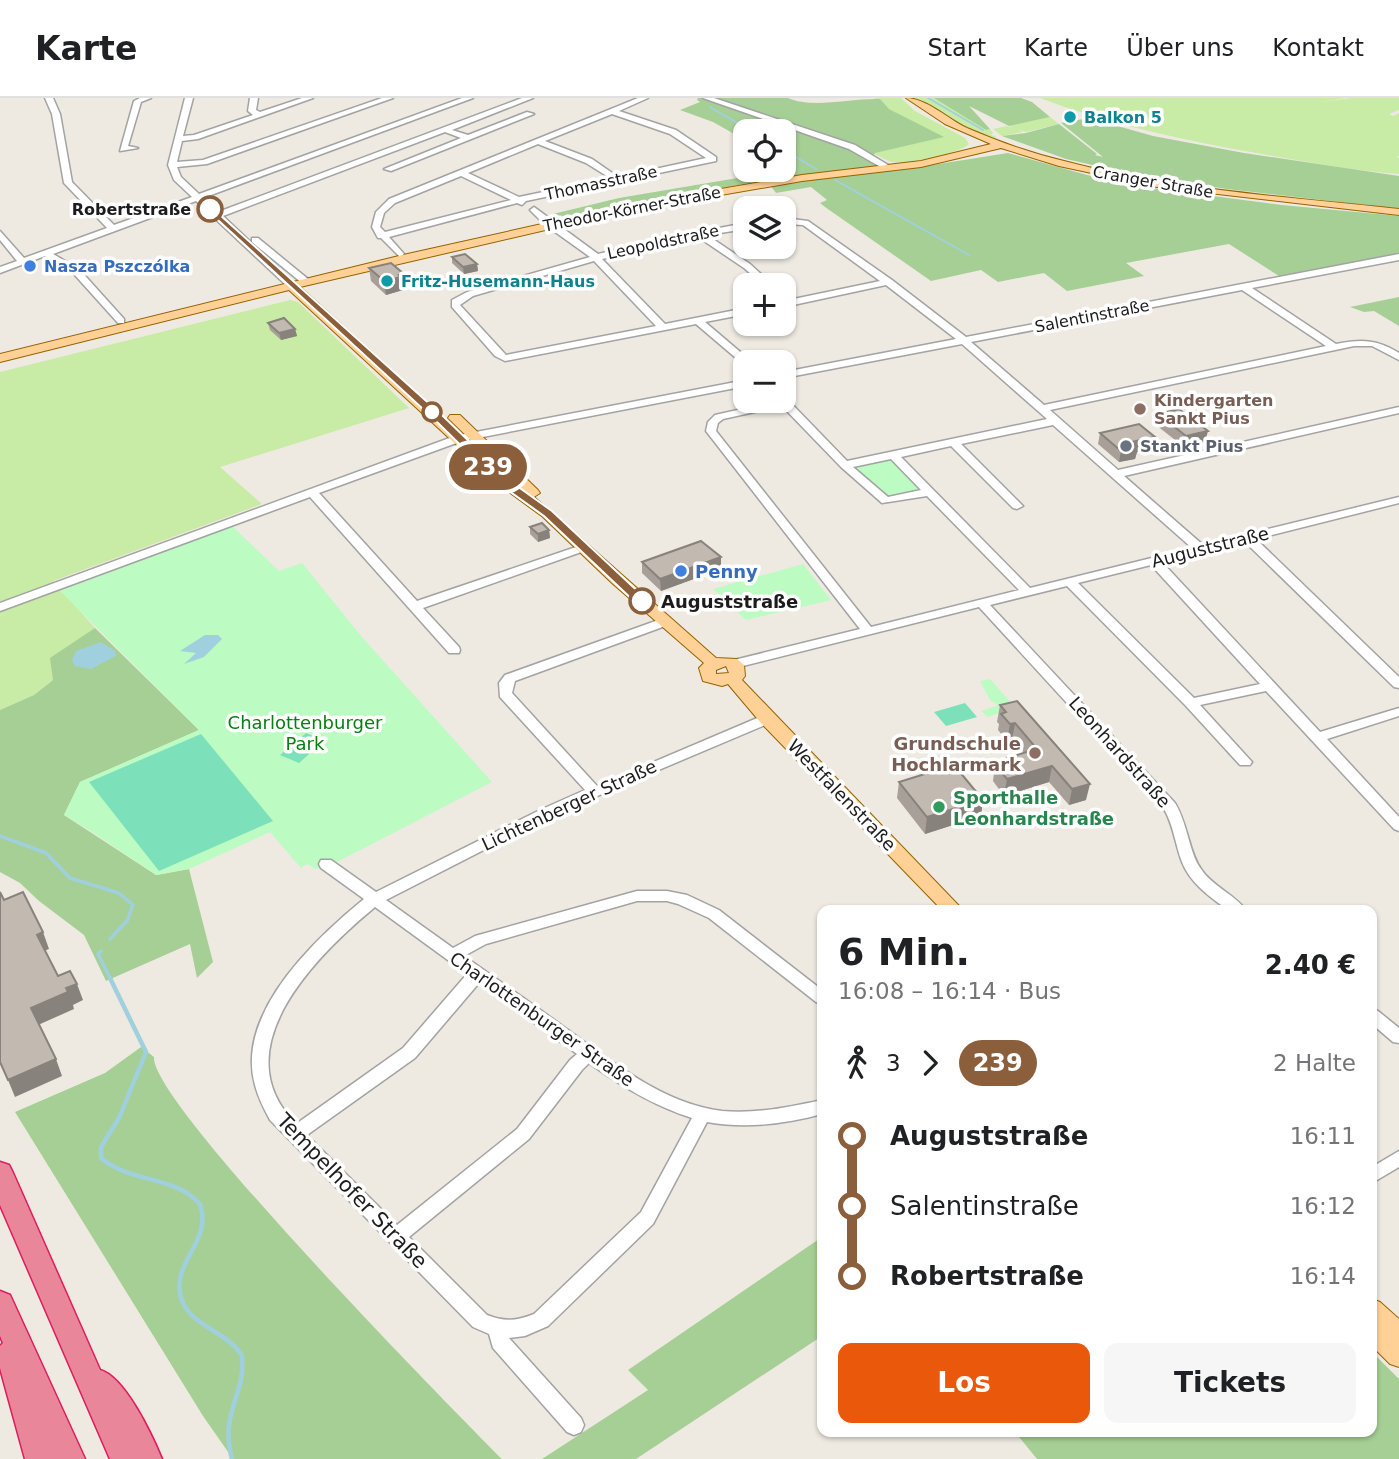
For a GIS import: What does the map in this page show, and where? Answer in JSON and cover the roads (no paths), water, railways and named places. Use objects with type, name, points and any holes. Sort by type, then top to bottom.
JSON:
[{"type":"highway","points":[[0,1173],[126,1459]]},
{"type":"highway","points":[[0,1304],[70,1459]]},
{"type":"highway","points":[[0,1315],[40,1459]]},
{"type":"highway","points":[[78,1355],[119,1408],[147,1459]]},
{"type":"main road","name":"Cranger Straße","points":[[915,101],[956,127],[1040,159],[1123,178],[1208,192],[1399,212]]},
{"type":"main road","name":"Cranger Straße","points":[[915,101],[922,110],[974,139],[976,145],[965,154]]},
{"type":"main road","name":"Theodor-Körner-Straße","points":[[0,365],[471,243],[561,223],[697,195],[824,175],[889,168],[1001,145]]},
{"type":"main road","name":"Theodor-Körner-Straße","points":[[0,358],[301,287]]},
{"type":"main road","name":"Westfalenstraße","points":[[301,287],[467,437],[506,483],[548,513],[664,622],[713,663],[706,671],[709,677],[717,680],[733,672],[767,719],[948,905]]},
{"type":"main road","points":[[1377,1314],[1399,1334]]},
{"type":"main road","points":[[1377,1335],[1399,1356]]},
{"type":"street","points":[[49,98],[56,114],[68,183],[115,229]]},
{"type":"street","points":[[134,148],[124,149],[138,101],[147,98]]},
{"type":"street","points":[[189,98],[172,165],[204,162],[389,98]]},
{"type":"street","points":[[254,98],[252,111],[259,115]]},
{"type":"street","points":[[179,138],[195,137],[309,98]]},
{"type":"street","points":[[0,270],[469,98]]},
{"type":"street","points":[[218,215],[529,98]]},
{"type":"street","points":[[400,254],[381,236],[376,227],[377,216],[392,201],[644,98]]},
{"type":"street","points":[[707,98],[852,147],[889,168]]},
{"type":"street","name":"Thomasstraße","points":[[381,236],[519,201],[713,159],[673,132],[612,111]]},
{"type":"street","points":[[388,169],[530,114]]},
{"type":"street","points":[[445,130],[468,138]]},
{"type":"street","points":[[538,141],[589,161],[616,179]]},
{"type":"street","name":"Westfalenstraße","points":[[172,165],[177,178],[198,198],[301,287]]},
{"type":"street","points":[[460,172],[561,223],[662,327],[733,313]]},
{"type":"street","points":[[534,210],[548,226],[574,239]]},
{"type":"street","points":[[796,222],[805,223],[921,304],[1202,550]]},
{"type":"street","name":"Leopoldstraße","points":[[662,327],[505,358],[498,354],[461,313],[455,302],[470,294],[596,257],[733,228]]},
{"type":"street","points":[[0,234],[23,262]]},
{"type":"street","name":"Westfalenstraße","points":[[238,234],[260,242],[301,287]]},
{"type":"street","points":[[700,234],[755,273]]},
{"type":"street","points":[[46,253],[76,271],[121,321]]},
{"type":"street","name":"Salentinstraße","points":[[796,373],[1399,257]]},
{"type":"street","points":[[796,300],[889,282]]},
{"type":"street","points":[[1244,287],[1334,347]]},
{"type":"street","points":[[697,320],[733,350]]},
{"type":"street","points":[[1042,409],[1369,341],[1399,357]]},
{"type":"street","points":[[0,607],[467,437],[733,386]]},
{"type":"street","points":[[1116,474],[1399,410]]},
{"type":"street","points":[[738,413],[719,418],[713,422],[711,431],[869,632]]},
{"type":"street","points":[[795,413],[845,465],[886,501],[929,492]]},
{"type":"street","points":[[845,465],[1055,421]]},
{"type":"street","points":[[954,443],[1017,506]]},
{"type":"street","points":[[893,455],[1027,592]]},
{"type":"street","points":[[311,492],[454,650]]},
{"type":"street","name":"Auguststraße","points":[[733,672],[869,632],[1399,500]]},
{"type":"street","points":[[1248,538],[1399,684]]},
{"type":"street","points":[[415,606],[583,548]]},
{"type":"street","points":[[1154,561],[1399,825]]},
{"type":"street","points":[[1070,582],[1191,703],[1245,762]]},
{"type":"street","name":"Leonhardstraße","points":[[982,603],[1170,806],[1181,824],[1191,865],[1200,879],[1232,905]]},
{"type":"street","points":[[594,791],[505,694],[506,683],[510,678],[664,622]]},
{"type":"street","points":[[1191,703],[1269,686]]},
{"type":"street","points":[[1317,738],[1399,712]]},
{"type":"street","name":"Lichtenberger Straße","points":[[375,899],[545,813],[767,719]]},
{"type":"street","name":"Charlottenburger Straße","points":[[326,864],[625,1080],[703,1114],[752,1117],[817,1108]]},
{"type":"street","points":[[452,955],[481,940],[627,899],[667,896],[698,905],[714,914],[817,994]]},
{"type":"street","name":"Tempelhofer Straße","points":[[375,899],[355,915],[289,983],[265,1029],[261,1055],[262,1086],[276,1115],[480,1321],[498,1329],[500,1342],[574,1425]]},
{"type":"street","points":[[295,1134],[409,1053],[423,1039],[458,992],[478,974]]},
{"type":"street","points":[[1377,1019],[1399,1037]]},
{"type":"street","points":[[396,1237],[523,1134],[576,1065],[589,1054]]},
{"type":"street","points":[[498,1329],[519,1330],[541,1320],[647,1218],[703,1114]]},
{"type":"street","points":[[1377,1173],[1399,1158]]},
{"type":"water","points":[[205,635],[218,635],[222,639],[204,657],[184,664],[196,653],[180,651]]},
{"type":"water","points":[[101,642],[115,651],[116,656],[91,669],[75,666],[72,660],[76,651]]},
{"type":"waterway","points":[[928,98],[983,130]]},
{"type":"waterway","points":[[710,107],[733,120]]},
{"type":"waterway","points":[[796,157],[816,169]]},
{"type":"waterway","points":[[835,180],[969,255]]},
{"type":"waterway","points":[[0,836],[46,853],[70,878],[119,893],[133,905],[127,921],[110,939]]},
{"type":"waterway","points":[[101,951],[98,954],[110,978]]},
{"type":"waterway","points":[[110,978],[146,1052],[119,1118],[101,1147],[101,1158],[125,1172],[178,1188],[200,1204],[203,1217],[201,1229],[179,1284],[185,1307],[200,1322],[228,1340],[242,1356],[240,1382],[229,1429],[232,1459]]},
{"type":"place","name":"Balkon 5","points":[[1070,117]]},
{"type":"place","name":"Robertstraße","points":[[210,209]]},
{"type":"place","name":"Nasza Pszczólka","points":[[30,266]]},
{"type":"place","name":"Fritz-Husemann-Haus","points":[[387,281]]},
{"type":"place","name":"Kindergarten Sankt Pius","points":[[1140,409]]},
{"type":"place","name":"Stankt Pius","points":[[1126,446]]},
{"type":"place","name":"Penny","points":[[681,571]]},
{"type":"place","name":"Auguststraße","points":[[642,601]]},
{"type":"place","name":"Grundschule Hochlarmark","points":[[1035,753]]},
{"type":"place","name":"Sporthalle Leonhardstraße","points":[[939,807]]},
{"type":"park label","name":"Charlottenburger Park","points":[[305,732]]}]
